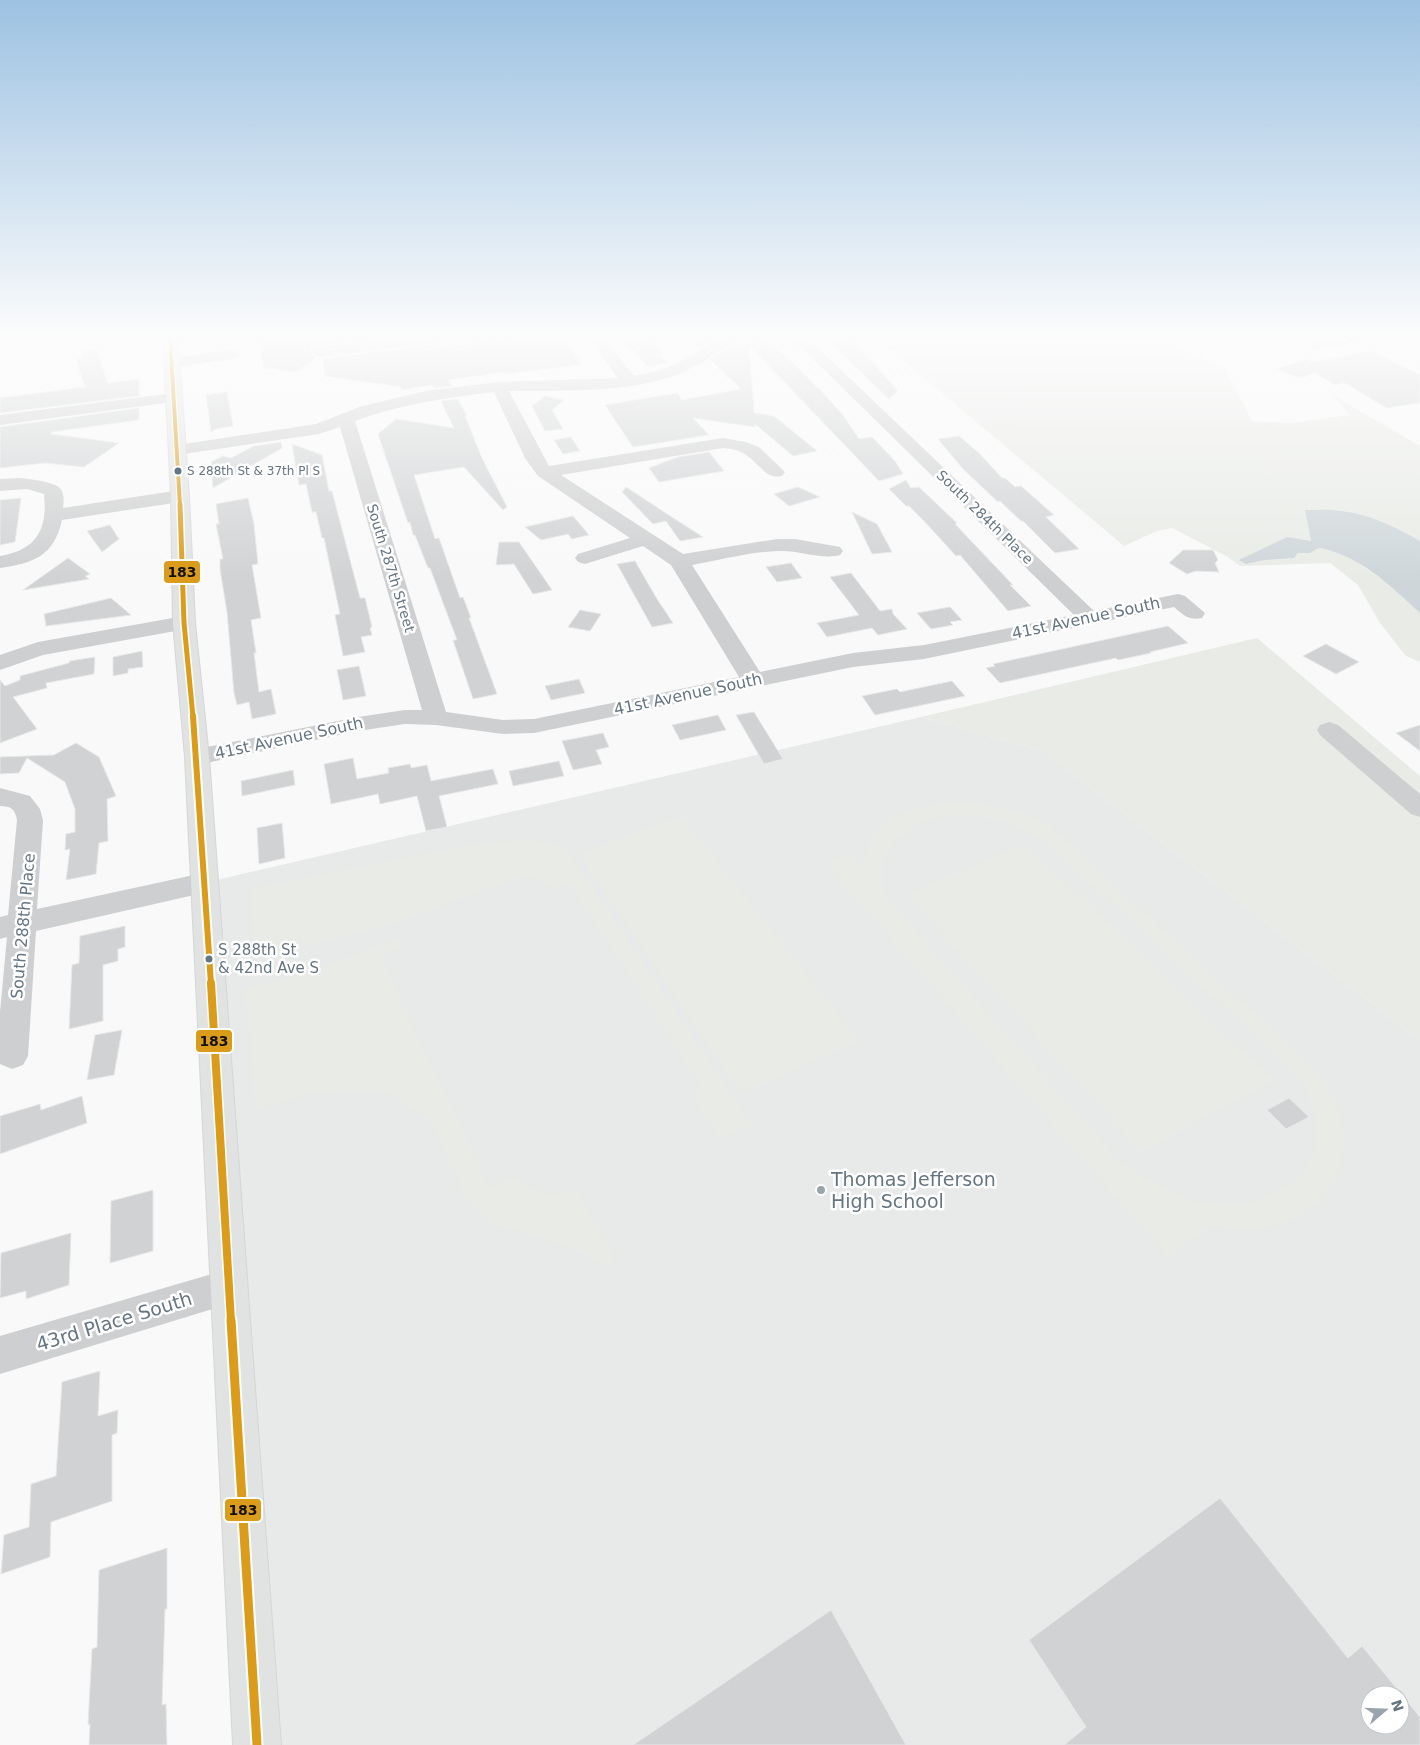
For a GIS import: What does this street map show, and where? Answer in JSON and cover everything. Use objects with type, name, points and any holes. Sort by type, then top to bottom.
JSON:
[{"type":"main road","points":[[175,418],[184,623],[197,757],[203,883],[257,1745]]},
{"type":"street","points":[[514,418],[534,458],[544,472],[679,561],[753,680]]},
{"type":"street","name":"South 284th Place","points":[[883,418],[1088,617]]},
{"type":"street","points":[[177,450],[304,432],[319,429],[346,419]]},
{"type":"street","name":"South 287th Street","points":[[346,419],[436,718]]},
{"type":"street","points":[[544,472],[723,444],[737,444],[754,451],[776,472]]},
{"type":"street","points":[[0,485],[26,483],[41,485],[53,490],[54,515],[49,536],[43,546],[34,554],[20,559],[0,562]]},
{"type":"street","points":[[54,515],[180,496]]},
{"type":"street","points":[[585,558],[646,539]]},
{"type":"street","points":[[679,561],[777,545],[795,545],[833,551]]},
{"type":"street","name":"41st Avenue South","points":[[197,757],[386,719],[405,717],[436,718],[503,727],[534,726],[853,660],[924,652],[1088,617],[1186,606]]},
{"type":"street","points":[[0,663],[38,649],[184,623]]},
{"type":"street","points":[[1329,730],[1420,808]]},
{"type":"street","name":"South 288th Place","points":[[10,798],[25,804],[29,810],[30,820],[12,925],[12,1056]]},
{"type":"street","points":[[12,925],[203,883]]},
{"type":"street","name":"43rd Place South","points":[[0,1356],[229,1287]]},
{"type":"shaded area","points":[[972,418],[1251,418],[1252,421],[1290,423],[1324,418],[1373,418],[1420,446],[1420,541],[1403,531],[1306,511],[1311,542],[1246,564],[1265,560],[1294,558],[1298,553],[1310,553],[1319,548],[1345,554],[1390,585],[1420,613],[1420,662],[1406,656],[1380,623],[1358,585],[1330,563],[1240,566],[1228,557],[1172,528],[1157,531],[1124,546]]},
{"type":"shaded area","points":[[1305,510],[1336,510],[1362,515],[1392,526],[1420,541],[1420,613],[1374,573],[1348,557],[1334,552],[1319,548],[1310,553],[1298,553],[1294,558],[1265,560],[1246,564],[1239,560],[1287,537],[1311,541]]},
{"type":"shaded area","points":[[1257,638],[1420,776],[1420,1041],[1043,751],[921,717]]},
{"type":"shaded area","name":"Thomas Jefferson High School","points":[[921,717],[1043,751],[1420,1041],[1420,1745],[257,1745],[203,883]]},
{"type":"shaded area","points":[[956,803],[978,803],[1009,809],[1047,824],[1315,1069],[1337,1105],[1343,1126],[1344,1146],[1341,1165],[1333,1183],[1322,1198],[1290,1220],[1269,1227],[1232,1229],[1212,1227],[1168,1257],[826,864],[850,853],[863,869],[865,856],[873,836],[892,818],[916,808]],"holes":[[[949,815],[979,817],[1004,822],[1026,831],[1052,847],[1299,1077],[1312,1106],[1316,1123],[1314,1146],[1307,1165],[1294,1180],[1278,1192],[1259,1199],[1239,1203],[1217,1204],[1196,1201],[1178,1195],[1121,1163],[896,909],[885,892],[882,868],[888,850],[894,842],[902,834],[919,823]]]},
{"type":"shaded area","points":[[681,816],[859,1040],[742,1094],[579,854]]},
{"type":"shaded area","points":[[525,839],[565,847],[751,1124],[720,1138],[691,1094],[703,1088],[569,884],[553,890],[539,878],[520,877],[385,927],[256,959],[249,889],[453,848]]},
{"type":"shaded area","points":[[1025,844],[1273,1080],[1142,1152],[906,894]]},
{"type":"shaded area","points":[[399,938],[403,947],[380,956],[489,1187],[513,1176],[540,1194],[578,1192],[615,1259],[607,1266],[574,1248],[496,1225],[465,1198],[433,1124],[386,1092],[314,1093],[256,1109],[245,988],[310,972]]},
{"type":"building","points":[[63,418],[139,418],[139,420],[51,432],[51,434],[119,443],[84,467],[45,463],[0,468],[0,427]]},
{"type":"building","points":[[209,418],[232,418],[233,426],[216,429],[211,432]]},
{"type":"building","points":[[449,418],[466,418],[482,458],[507,507],[503,510],[464,467],[414,475],[435,539],[439,538],[460,598],[463,597],[497,694],[473,699],[453,640],[457,640],[430,568],[428,568],[415,535],[413,535],[410,522],[408,523],[378,434],[396,419],[454,428]]},
{"type":"building","points":[[538,418],[557,418],[563,429],[545,431]]},
{"type":"building","points":[[614,418],[693,418],[709,435],[633,447]]},
{"type":"building","points":[[696,418],[777,418],[817,451],[793,456],[755,424],[755,427]]},
{"type":"building","points":[[819,418],[845,418],[859,439],[872,437],[895,461],[903,474],[879,481]]},
{"type":"building","points":[[959,436],[979,453],[1002,478],[1005,478],[1015,487],[1021,486],[1054,515],[1046,517],[1079,549],[1055,553],[1023,521],[1000,501],[998,502],[962,468],[938,439]]},
{"type":"building","points":[[571,437],[580,451],[563,454],[554,440]]},
{"type":"building","points":[[281,442],[282,448],[213,488],[211,462],[223,456],[231,458],[254,446]]},
{"type":"building","points":[[292,444],[322,455],[329,491],[332,491],[360,598],[365,598],[372,627],[370,628],[372,635],[361,637],[365,652],[343,656],[335,615],[340,614],[324,538],[322,538],[316,512],[312,512],[306,484],[299,485]]},
{"type":"building","points":[[709,452],[724,471],[659,482],[649,468],[678,457]]},
{"type":"building","points":[[906,480],[911,488],[919,487],[957,523],[955,524],[1031,606],[1008,611],[960,555],[956,556],[909,506],[906,506],[889,489]]},
{"type":"building","points":[[626,487],[703,537],[680,541],[666,521],[653,524],[622,492]]},
{"type":"building","points":[[798,487],[820,497],[789,506],[774,494]]},
{"type":"building","points":[[21,498],[15,542],[0,545],[0,500]]},
{"type":"building","points":[[248,498],[254,524],[258,564],[252,565],[261,618],[251,620],[259,692],[271,689],[276,714],[252,719],[249,702],[237,705],[234,693],[227,612],[220,569],[220,559],[223,559],[216,524],[219,524],[216,504]]},
{"type":"building","points":[[852,512],[877,524],[892,552],[872,554]]},
{"type":"building","points":[[573,516],[589,535],[572,539],[568,534],[541,540],[525,527]]},
{"type":"building","points":[[110,525],[119,539],[102,552],[87,531]]},
{"type":"building","points":[[499,542],[519,542],[552,590],[533,594],[514,564],[496,565]]},
{"type":"building","points":[[1183,550],[1213,550],[1218,560],[1215,563],[1219,572],[1196,571],[1187,574],[1169,563]]},
{"type":"building","points":[[68,558],[90,574],[85,576],[89,579],[23,590]]},
{"type":"building","points":[[635,561],[673,623],[652,627],[617,564]]},
{"type":"building","points":[[791,563],[802,578],[777,582],[766,567]]},
{"type":"building","points":[[851,573],[880,611],[892,609],[893,614],[907,629],[878,635],[872,628],[827,637],[817,623],[859,615],[830,577]]},
{"type":"building","points":[[111,598],[131,615],[46,626],[44,614]]},
{"type":"building","points":[[950,607],[962,620],[950,622],[953,625],[931,629],[917,613]]},
{"type":"building","points":[[580,610],[601,614],[590,631],[568,627]]},
{"type":"building","points":[[1168,626],[1188,643],[1151,653],[1118,660],[1116,658],[1000,683],[986,668],[995,666],[993,664]]},
{"type":"building","points":[[1326,644],[1359,662],[1336,674],[1303,656]]},
{"type":"building","points":[[142,651],[143,667],[128,669],[128,673],[113,676],[113,657]]},
{"type":"building","points":[[95,657],[94,674],[46,683],[47,688],[13,697],[37,729],[0,743],[0,680],[5,686],[20,680],[20,676],[69,663],[70,661]]},
{"type":"building","points":[[359,666],[366,696],[343,700],[337,670]]},
{"type":"building","points":[[579,679],[585,693],[551,700],[545,686]]},
{"type":"building","points":[[952,681],[965,696],[875,715],[862,696],[897,689],[900,692]]},
{"type":"building","points":[[754,712],[783,759],[764,764],[736,715]]},
{"type":"building","points":[[718,715],[726,730],[680,740],[672,725]]},
{"type":"building","points":[[1420,725],[1420,751],[1396,733]]},
{"type":"building","points":[[603,733],[609,747],[596,750],[602,764],[573,770],[562,741]]},
{"type":"building","points":[[76,743],[99,757],[116,796],[107,799],[108,841],[99,843],[96,874],[66,880],[70,849],[65,850],[66,834],[75,832],[75,809],[65,782],[27,758],[19,773],[0,774],[0,757],[54,755]]},
{"type":"building","points":[[353,758],[357,779],[389,773],[388,768],[410,764],[411,768],[427,765],[431,781],[493,769],[498,784],[439,796],[447,827],[426,831],[417,796],[380,804],[378,794],[331,804],[324,764]]},
{"type":"building","points":[[559,761],[564,776],[513,786],[509,771]]},
{"type":"building","points":[[293,770],[295,785],[242,796],[241,781]]},
{"type":"building","points":[[282,823],[285,858],[259,864],[257,828]]},
{"type":"building","points":[[125,926],[125,947],[118,949],[118,961],[103,965],[103,1021],[69,1029],[72,965],[79,963],[80,936]]},
{"type":"building","points":[[122,1030],[114,1075],[87,1080],[95,1035]]},
{"type":"building","points":[[82,1096],[87,1123],[0,1154],[0,1116],[40,1104],[41,1110]]},
{"type":"building","points":[[1289,1098],[1309,1117],[1286,1129],[1267,1110]]},
{"type":"building","points":[[153,1190],[153,1251],[110,1263],[111,1201]]},
{"type":"building","points":[[71,1233],[69,1285],[26,1299],[26,1291],[0,1298],[1,1253]]},
{"type":"building","points":[[100,1371],[98,1416],[118,1410],[117,1433],[112,1435],[112,1501],[51,1522],[50,1557],[1,1574],[4,1535],[29,1527],[31,1484],[56,1476],[62,1382]]},
{"type":"building","points":[[1220,1498],[1348,1658],[1362,1646],[1394,1685],[1360,1685],[1360,1735],[1410,1735],[1410,1705],[1420,1717],[1420,1745],[1064,1745],[1086,1727],[1029,1640]]},
{"type":"building","points":[[167,1548],[167,1609],[165,1609],[162,1705],[166,1704],[167,1745],[89,1745],[90,1724],[88,1725],[92,1649],[97,1647],[99,1570]]},
{"type":"building","points":[[831,1610],[906,1745],[633,1745]]},
{"type":"transit line","name":"183","points":[[175,418],[180,496],[184,623],[197,757],[257,1745]]},
{"type":"place","name":"S 288th St & 37th Pl S","points":[[178,471]]},
{"type":"place","name":"S 288th St & 42nd Ave S","points":[[209,959]]},
{"type":"place","name":"Thomas Jefferson High School","points":[[821,1190]]}]
